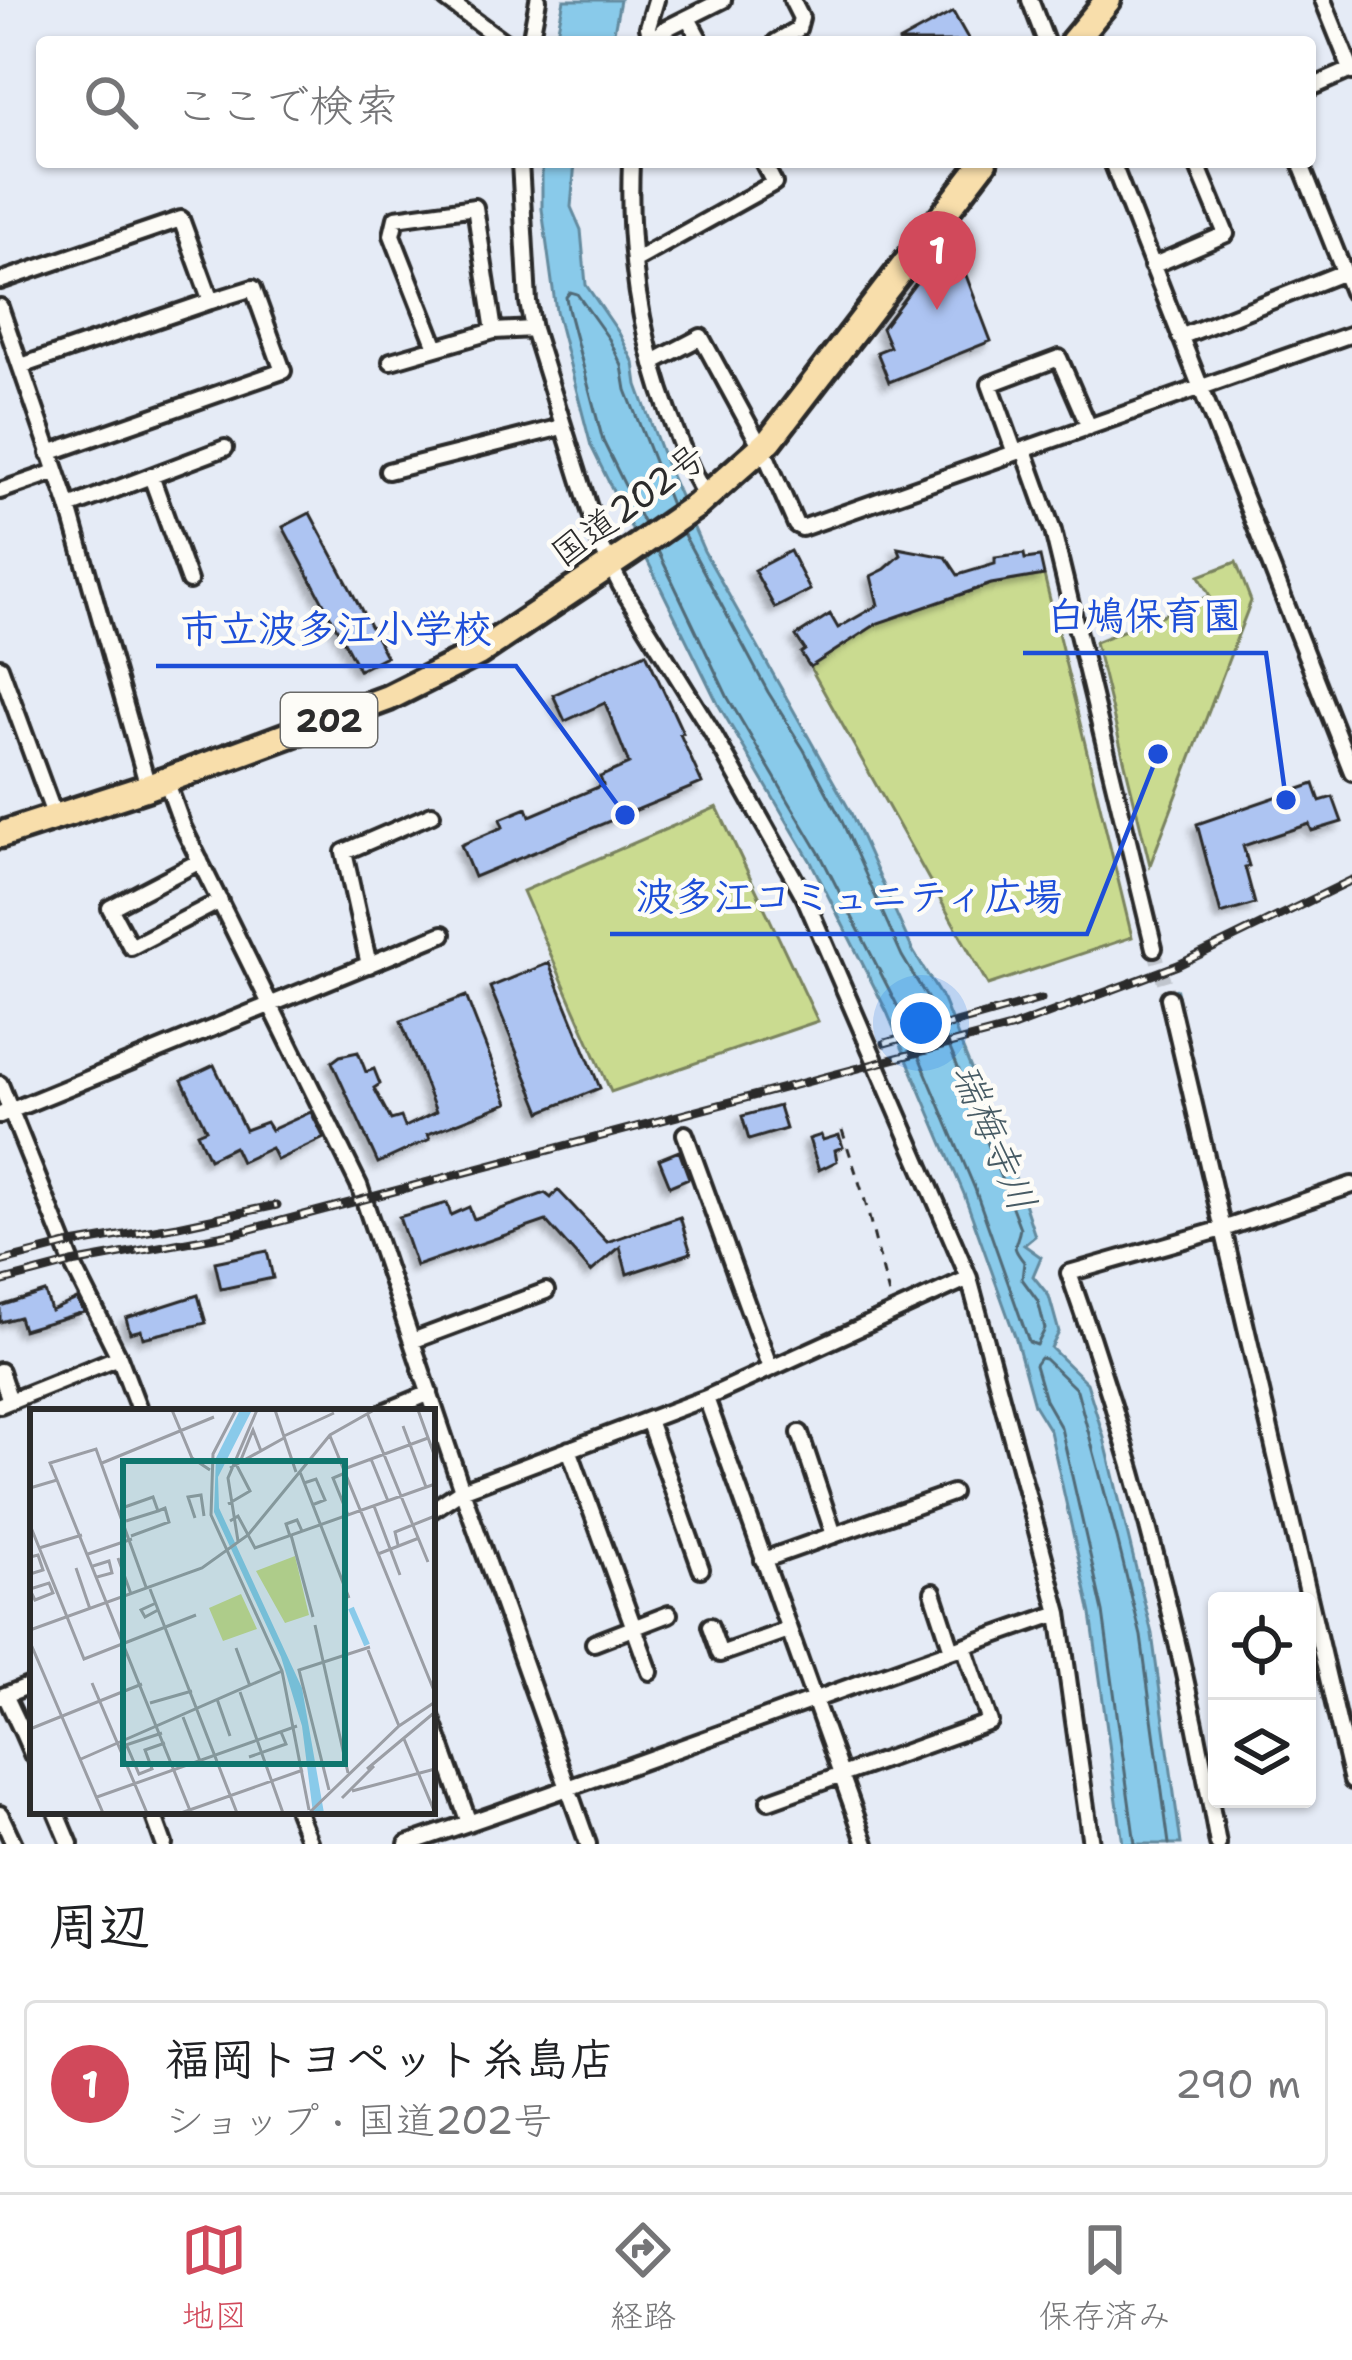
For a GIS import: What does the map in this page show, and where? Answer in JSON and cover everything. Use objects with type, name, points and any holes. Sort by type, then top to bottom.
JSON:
[{"type":"highway","points":[[1077,36],[1108,0]]},
{"type":"highway","name":"国道202号","points":[[0,835],[388,698],[513,630],[621,558],[701,501],[760,450],[979,168]]},
{"type":"street","points":[[447,0],[496,36]]},
{"type":"street","points":[[531,36],[538,0]]},
{"type":"street","points":[[651,36],[648,27],[656,0]]},
{"type":"street","points":[[786,36],[798,29],[801,18],[792,0]]},
{"type":"street","points":[[1030,0],[1044,36]]},
{"type":"street","points":[[1316,86],[1352,71],[1347,48],[1322,0]]},
{"type":"street","points":[[658,36],[715,2]]},
{"type":"street","points":[[688,18],[698,36]]},
{"type":"street","points":[[520,168],[533,329],[601,546],[621,558],[621,586],[712,732],[804,896],[969,1278],[1059,1613],[1091,1844]]},
{"type":"street","points":[[631,168],[629,207],[638,306],[665,407],[701,501]]},
{"type":"street","points":[[634,261],[774,183],[766,168]]},
{"type":"street","points":[[1114,168],[1352,772]]},
{"type":"street","points":[[1152,266],[1226,234],[1198,168]]},
{"type":"street","points":[[1302,168],[1352,292]]},
{"type":"street","points":[[436,347],[392,235],[396,218],[476,207],[494,331]]},
{"type":"street","points":[[0,281],[181,219],[212,301]]},
{"type":"street","points":[[1180,337],[1344,272]]},
{"type":"street","points":[[21,366],[253,288],[283,371],[49,453]]},
{"type":"street","points":[[0,307],[157,783],[359,1185],[588,1844]]},
{"type":"street","points":[[391,361],[494,331],[533,329]]},
{"type":"street","points":[[653,362],[701,337],[767,458],[796,525],[802,528],[1352,334]]},
{"type":"street","points":[[1089,427],[1059,358],[990,384],[1053,531],[1154,948]]},
{"type":"street","points":[[388,471],[562,427]]},
{"type":"street","points":[[69,507],[225,448]]},
{"type":"street","points":[[0,491],[56,472]]},
{"type":"street","points":[[151,476],[189,581]]},
{"type":"street","points":[[0,667],[56,817]]},
{"type":"street","points":[[369,964],[344,852],[432,814]]},
{"type":"street","points":[[200,862],[110,908],[131,947],[220,902]]},
{"type":"street","points":[[6,1112],[443,934]]},
{"type":"street","points":[[1169,998],[1352,1781]]},
{"type":"street","points":[[0,1084],[6,1112],[139,1409]]},
{"type":"street","points":[[686,1134],[770,1369]]},
{"type":"street","points":[[1218,1844],[1180,1654],[1142,1500],[1069,1273],[1223,1229],[1352,1184]]},
{"type":"street","points":[[435,1508],[462,1490],[706,1398],[969,1278]]},
{"type":"street","points":[[412,1341],[546,1291]]},
{"type":"street","points":[[0,1371],[5,1403],[118,1357]]},
{"type":"street","points":[[391,1409],[430,1393]]},
{"type":"street","points":[[706,1398],[866,1844]]},
{"type":"street","points":[[648,1420],[701,1568]]},
{"type":"street","points":[[800,1433],[834,1535]]},
{"type":"street","points":[[569,1449],[650,1672]]},
{"type":"street","points":[[764,1560],[952,1493]]},
{"type":"street","points":[[769,1801],[990,1722],[932,1592]]},
{"type":"street","points":[[407,1844],[455,1836],[470,1823],[1059,1613]]},
{"type":"street","points":[[594,1643],[669,1614]]},
{"type":"street","points":[[710,1626],[720,1654],[788,1630]]},
{"type":"street","points":[[3,1696],[28,1731]]},
{"type":"street","points":[[435,1727],[470,1823]]},
{"type":"street","points":[[0,1814],[14,1844]]},
{"type":"street","points":[[57,1814],[70,1844]]},
{"type":"street","points":[[153,1814],[164,1844]]},
{"type":"street","points":[[298,1814],[310,1844]]},
{"type":"path","points":[[842,1130],[893,1312]]},
{"type":"green space","points":[[1236,562],[1251,601],[1150,865],[1095,642],[1210,596],[1199,576]]},
{"type":"green space","points":[[1044,575],[1132,937],[988,985],[810,667],[878,623],[991,584]]},
{"type":"green space","points":[[717,807],[818,1021],[611,1092],[523,891]]},
{"type":"water","points":[[564,0],[620,0],[613,36],[556,36]]},
{"type":"water","name":"瑞梅寺川","points":[[542,168],[574,168],[571,207],[581,230],[586,285],[634,363],[637,385],[666,464],[704,551],[850,811],[913,951],[943,1000],[1017,1182],[1035,1236],[1024,1245],[1041,1257],[1033,1276],[1049,1296],[1059,1332],[1051,1348],[1087,1383],[1104,1438],[1152,1634],[1181,1844],[1123,1844],[1091,1614],[1050,1431],[1034,1405],[1016,1339],[964,1194],[887,1012],[811,862],[718,704],[591,446],[556,311],[542,209]]},
{"type":"building","points":[[953,12],[967,36],[909,36]]},
{"type":"building","points":[[951,236],[991,341],[889,382],[877,352],[890,347],[882,328]]},
{"type":"building","points":[[310,513],[386,656],[359,670],[283,527]]},
{"type":"building","points":[[898,548],[946,557],[958,575],[995,564],[995,558],[1024,554],[1025,559],[1040,557],[1044,575],[991,584],[878,623],[810,667],[796,636],[830,614],[838,628],[878,605],[871,576],[901,555]]},
{"type":"building","points":[[790,551],[810,590],[775,608],[754,570]]},
{"type":"building","points":[[646,653],[702,783],[474,877],[461,845],[503,827],[500,819],[527,808],[530,816],[603,785],[600,777],[629,764],[605,703],[565,721],[553,695]]},
{"type":"building","points":[[1314,784],[1320,801],[1333,797],[1342,822],[1312,831],[1309,824],[1243,846],[1255,904],[1221,914],[1197,824]]},
{"type":"building","points":[[549,963],[600,1088],[541,1112],[490,987]]},
{"type":"building","points":[[466,996],[508,1103],[428,1134],[430,1139],[378,1163],[332,1062],[358,1052],[366,1072],[374,1069],[380,1084],[374,1088],[391,1120],[401,1117],[405,1127],[436,1112],[401,1021]]},
{"type":"building","points":[[214,1065],[245,1130],[266,1122],[271,1130],[311,1112],[324,1138],[277,1160],[271,1148],[241,1162],[234,1147],[209,1159],[197,1133],[206,1129],[182,1080]]},
{"type":"building","points":[[779,1106],[786,1129],[749,1140],[742,1116]]},
{"type":"building","points":[[821,1135],[823,1140],[839,1135],[843,1147],[835,1150],[837,1161],[819,1170],[809,1139]]},
{"type":"building","points":[[679,1151],[689,1178],[670,1186],[659,1159]]},
{"type":"building","points":[[558,1190],[607,1242],[680,1217],[691,1253],[627,1274],[620,1247],[591,1272],[546,1221],[416,1266],[399,1217],[447,1203],[451,1215],[469,1207],[474,1219],[545,1193],[551,1198]]},
{"type":"building","points":[[267,1251],[273,1278],[221,1289],[215,1262]]},
{"type":"building","points":[[45,1292],[51,1311],[77,1299],[84,1312],[23,1330],[19,1317],[0,1322],[0,1306]]},
{"type":"building","points":[[198,1295],[206,1323],[143,1338],[141,1330],[130,1333],[126,1318]]},
{"type":"waterway","points":[[1176,990],[1196,1085]]},
{"type":"tunnel","points":[[1154,948],[1169,998]]},
{"type":"railway","points":[[0,1282],[72,1263],[236,1233],[1010,1028],[1178,965],[1352,880]]},
{"type":"railway","points":[[885,1043],[1041,999]]},
{"type":"railway","points":[[0,1262],[277,1205]]},
{"type":"place","name":"福岡トヨペット糸島店","points":[[937,310]]},
{"type":"place","name":"波多江コミュニティ広場","points":[[1158,754]]},
{"type":"place","name":"白鳩保育園","points":[[1286,800]]},
{"type":"place","name":"市立波多江小学校","points":[[625,815]]}]
